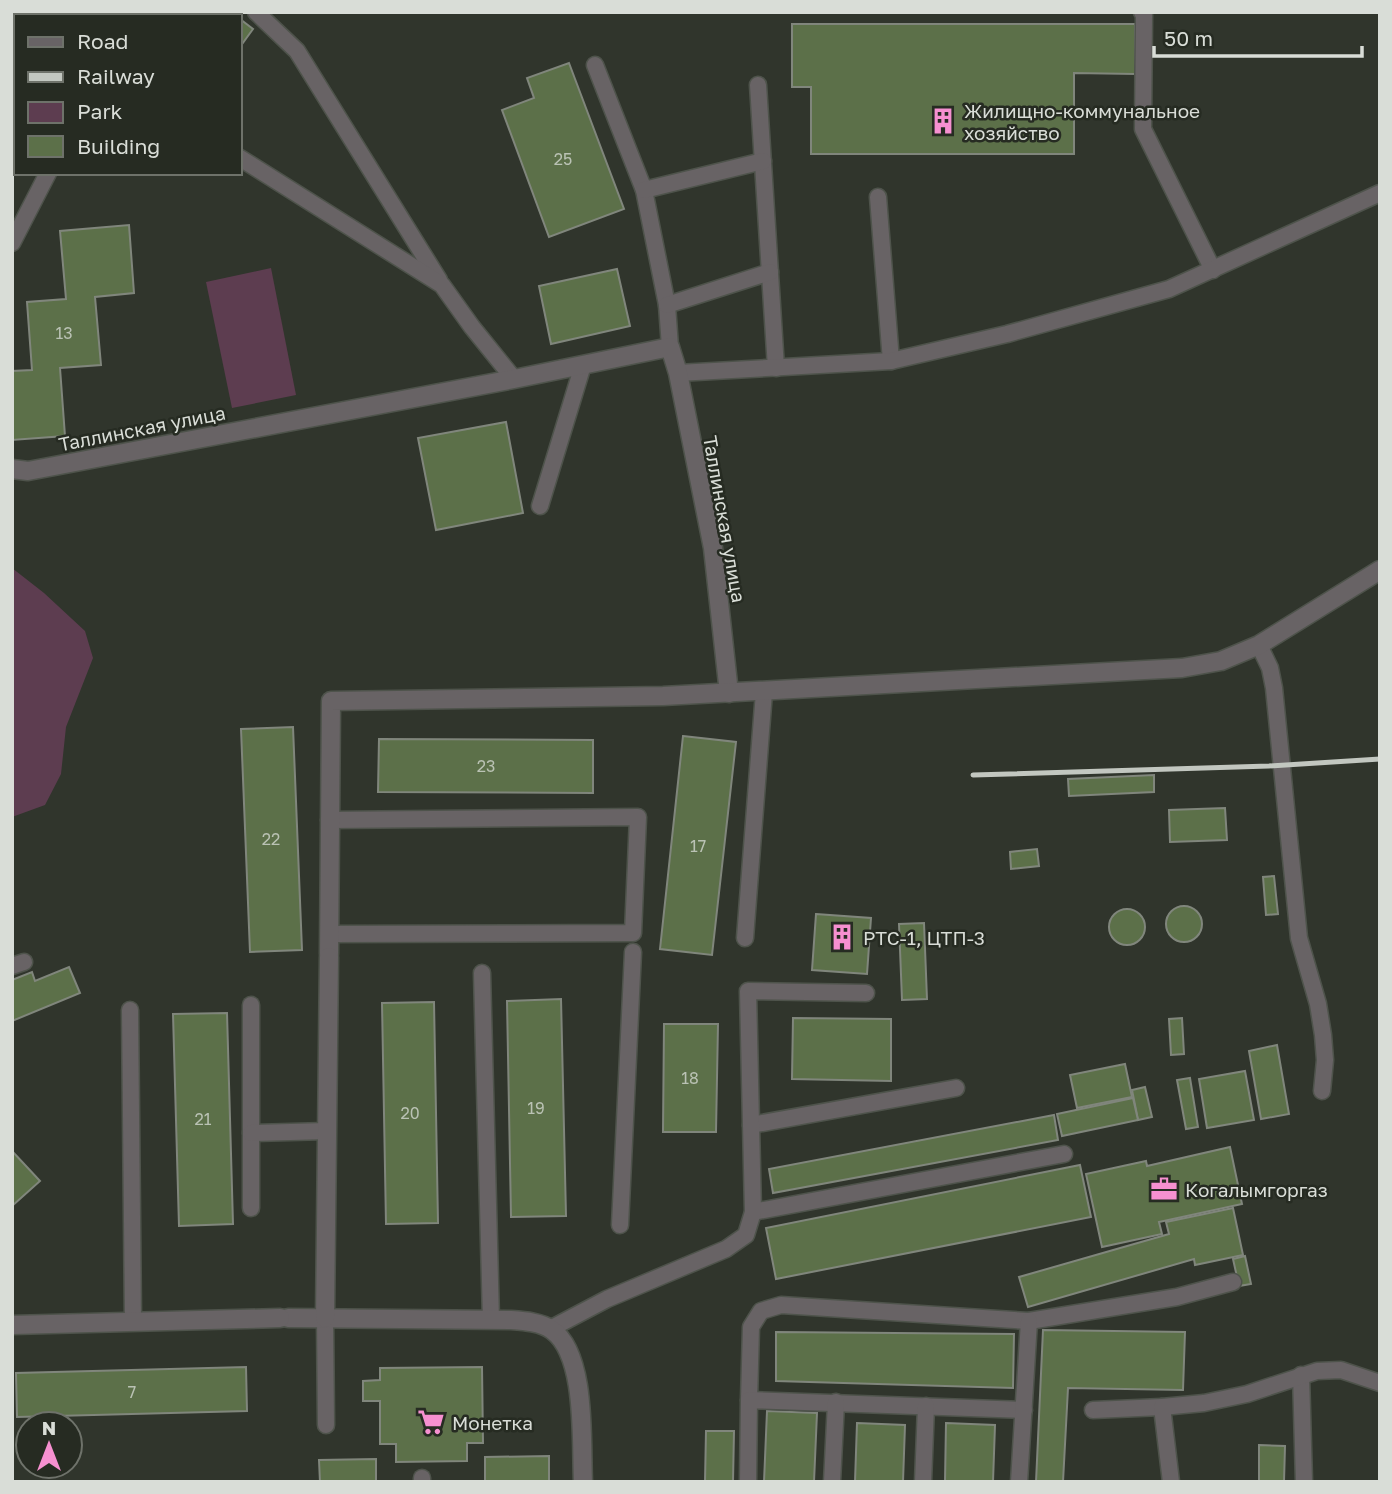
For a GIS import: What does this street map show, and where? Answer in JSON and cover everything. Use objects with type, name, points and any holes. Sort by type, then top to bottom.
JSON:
[{"type":"street","name":"Таллинская улица","points":[[12,469],[28,471],[514,379],[670,346],[678,373],[713,548],[729,693]]},
{"type":"street","points":[[325,1318],[331,701],[663,696],[1182,668],[1221,661],[1259,645],[1380,570]]},
{"type":"street","points":[[12,1325],[284,1318],[530,1322],[550,1329],[561,1339],[578,1374],[583,1482]]},
{"type":"lane","points":[[256,12],[297,51],[442,285],[514,379]]},
{"type":"lane","points":[[1142,12],[1143,129],[1213,270]]},
{"type":"lane","points":[[595,65],[644,190],[667,305],[670,346]]},
{"type":"lane","points":[[758,85],[776,368]]},
{"type":"lane","points":[[242,159],[442,285]]},
{"type":"lane","points":[[644,190],[763,161]]},
{"type":"lane","points":[[12,243],[47,175]]},
{"type":"lane","points":[[678,373],[891,361],[1092,312],[1169,289],[1380,194]]},
{"type":"lane","points":[[878,197],[891,361]]},
{"type":"lane","points":[[667,305],[770,272]]},
{"type":"lane","points":[[540,506],[583,365]]},
{"type":"lane","points":[[1259,645],[1270,668],[1274,688],[1299,938],[1318,1004],[1323,1035],[1325,1060],[1322,1091]]},
{"type":"lane","points":[[745,938],[764,692]]},
{"type":"lane","points":[[329,820],[638,817],[621,1225]]},
{"type":"lane","points":[[329,934],[633,944]]},
{"type":"lane","points":[[482,973],[491,1320]]},
{"type":"lane","points":[[550,1329],[607,1299],[726,1250],[746,1235],[753,1212],[747,991],[866,993]]},
{"type":"lane","points":[[251,1005],[251,1209]]},
{"type":"lane","points":[[130,1010],[133,1322]]},
{"type":"lane","points":[[751,1125],[956,1088]]},
{"type":"lane","points":[[251,1133],[327,1131]]},
{"type":"lane","points":[[753,1212],[1064,1154]]},
{"type":"lane","points":[[748,1482],[751,1327],[761,1311],[781,1305],[1029,1321],[1177,1297],[1233,1282]]},
{"type":"lane","points":[[325,1318],[326,1425]]},
{"type":"lane","points":[[1019,1482],[1029,1321]]},
{"type":"lane","points":[[1093,1410],[1203,1403],[1247,1394],[1317,1371],[1341,1370],[1380,1383]]},
{"type":"lane","points":[[1301,1375],[1304,1482]]},
{"type":"lane","points":[[749,1399],[1024,1410]]},
{"type":"lane","points":[[832,1482],[836,1402]]},
{"type":"lane","points":[[923,1482],[926,1406]]},
{"type":"lane","points":[[1162,1407],[1171,1482]]},
{"type":"green space","points":[[271,268],[296,395],[232,408],[206,282]]},
{"type":"green space","points":[[12,568],[85,631],[93,658],[66,727],[61,774],[45,805],[12,817]]},
{"type":"building","points":[[67,12],[136,14],[70,14]]},
{"type":"building","points":[[231,12],[234,14],[152,14]]},
{"type":"building","points":[[242,21],[253,29],[242,44]]},
{"type":"building","name":"Жилищно-коммунальное хозяйство","points":[[792,24],[1135,24],[1135,74],[1074,73],[1074,154],[811,154],[811,87],[792,87]]},
{"type":"building","points":[[12,54],[14,54],[14,122]]},
{"type":"building","points":[[569,63],[624,209],[549,237],[502,110],[534,98],[527,78]]},
{"type":"building","points":[[129,225],[134,293],[95,297],[101,365],[60,368],[65,436],[12,440],[12,371],[32,370],[27,302],[66,299],[60,231]]},
{"type":"building","points":[[617,269],[630,326],[551,344],[539,286]]},
{"type":"building","points":[[506,422],[523,513],[436,530],[418,438]]},
{"type":"building","points":[[293,727],[302,950],[250,952],[241,729]]},
{"type":"building","points":[[683,736],[736,742],[712,955],[660,949]]},
{"type":"building","points":[[379,739],[593,740],[593,793],[378,792]]},
{"type":"building","points":[[1154,775],[1154,792],[1069,796],[1068,779]]},
{"type":"building","points":[[1225,808],[1227,840],[1170,842],[1169,810]]},
{"type":"building","points":[[1037,849],[1039,866],[1011,869],[1010,852]]},
{"type":"building","points":[[1274,876],[1278,914],[1266,915],[1263,877]]},
{"type":"building","points":[[1184,906],[1197,911],[1202,924],[1197,937],[1184,942],[1171,937],[1166,924],[1171,911]]},
{"type":"building","points":[[1127,909],[1140,914],[1145,927],[1140,940],[1127,945],[1114,940],[1109,927],[1114,914]]},
{"type":"building","name":"РТС-1, ЦТП-3","points":[[816,914],[871,918],[867,974],[812,970]]},
{"type":"building","points":[[924,923],[927,999],[902,1000],[899,924]]},
{"type":"building","points":[[69,967],[80,993],[12,1021],[12,980],[32,972],[35,981]]},
{"type":"building","points":[[561,999],[566,1216],[511,1217],[507,1001]]},
{"type":"building","points":[[434,1002],[438,1223],[386,1224],[382,1003]]},
{"type":"building","points":[[227,1013],[233,1224],[179,1226],[173,1014]]},
{"type":"building","points":[[793,1018],[891,1019],[891,1081],[792,1079]]},
{"type":"building","points":[[1182,1018],[1184,1054],[1171,1055],[1169,1019]]},
{"type":"building","points":[[664,1024],[718,1024],[716,1132],[663,1132]]},
{"type":"building","points":[[1277,1045],[1289,1114],[1261,1119],[1249,1051]]},
{"type":"building","points":[[1125,1064],[1132,1097],[1077,1108],[1070,1075]]},
{"type":"building","points":[[1245,1071],[1254,1120],[1207,1128],[1199,1079]]},
{"type":"building","points":[[1190,1078],[1198,1127],[1186,1129],[1177,1080]]},
{"type":"building","points":[[1145,1087],[1152,1117],[1138,1120],[1132,1090]]},
{"type":"building","points":[[1133,1098],[1138,1120],[1062,1136],[1057,1114]]},
{"type":"building","points":[[1054,1115],[1058,1140],[773,1193],[769,1169]]},
{"type":"building","name":"Когалымгоргаз","points":[[1230,1147],[1242,1204],[1159,1222],[1162,1234],[1102,1247],[1086,1174],[1146,1161],[1147,1166]]},
{"type":"building","points":[[12,1151],[40,1181],[12,1206]]},
{"type":"building","points":[[1080,1165],[1091,1217],[776,1279],[766,1228]]},
{"type":"building","points":[[1233,1208],[1243,1255],[1195,1265],[1194,1259],[1028,1307],[1019,1277],[1169,1234],[1166,1222]]},
{"type":"building","points":[[1245,1256],[1251,1284],[1239,1286],[1233,1259]]},
{"type":"building","points":[[1043,1330],[1185,1332],[1183,1390],[1068,1388],[1063,1482],[1036,1482]]},
{"type":"building","points":[[776,1332],[1014,1334],[1013,1388],[776,1381]]},
{"type":"building","points":[[246,1367],[247,1411],[84,1415],[84,1410],[17,1410],[16,1373]]},
{"type":"building","name":"Монетка","points":[[482,1367],[483,1443],[467,1443],[467,1461],[396,1462],[396,1444],[380,1444],[380,1401],[363,1401],[363,1381],[380,1380],[380,1368]]},
{"type":"building","points":[[767,1411],[817,1413],[814,1482],[764,1482]]},
{"type":"building","points":[[857,1423],[905,1425],[903,1482],[855,1482]]},
{"type":"building","points":[[946,1423],[995,1425],[993,1482],[945,1482]]},
{"type":"building","points":[[706,1431],[734,1431],[733,1482],[705,1482]]},
{"type":"building","points":[[1259,1445],[1285,1446],[1284,1482],[1259,1482]]},
{"type":"building","points":[[549,1456],[549,1482],[485,1482],[485,1457]]},
{"type":"building","points":[[376,1459],[376,1482],[320,1482],[319,1460]]},
{"type":"railway","points":[[973,775],[1269,766],[1380,759]]},
{"type":"place","name":"Жилищно-коммунальное хозяйство","points":[[943,121]]},
{"type":"place","name":"РТС-1, ЦТП-3","points":[[842,937]]},
{"type":"place","name":"Когалымгоргаз","points":[[1164,1189]]},
{"type":"place","name":"Монетка","points":[[431,1422]]}]
